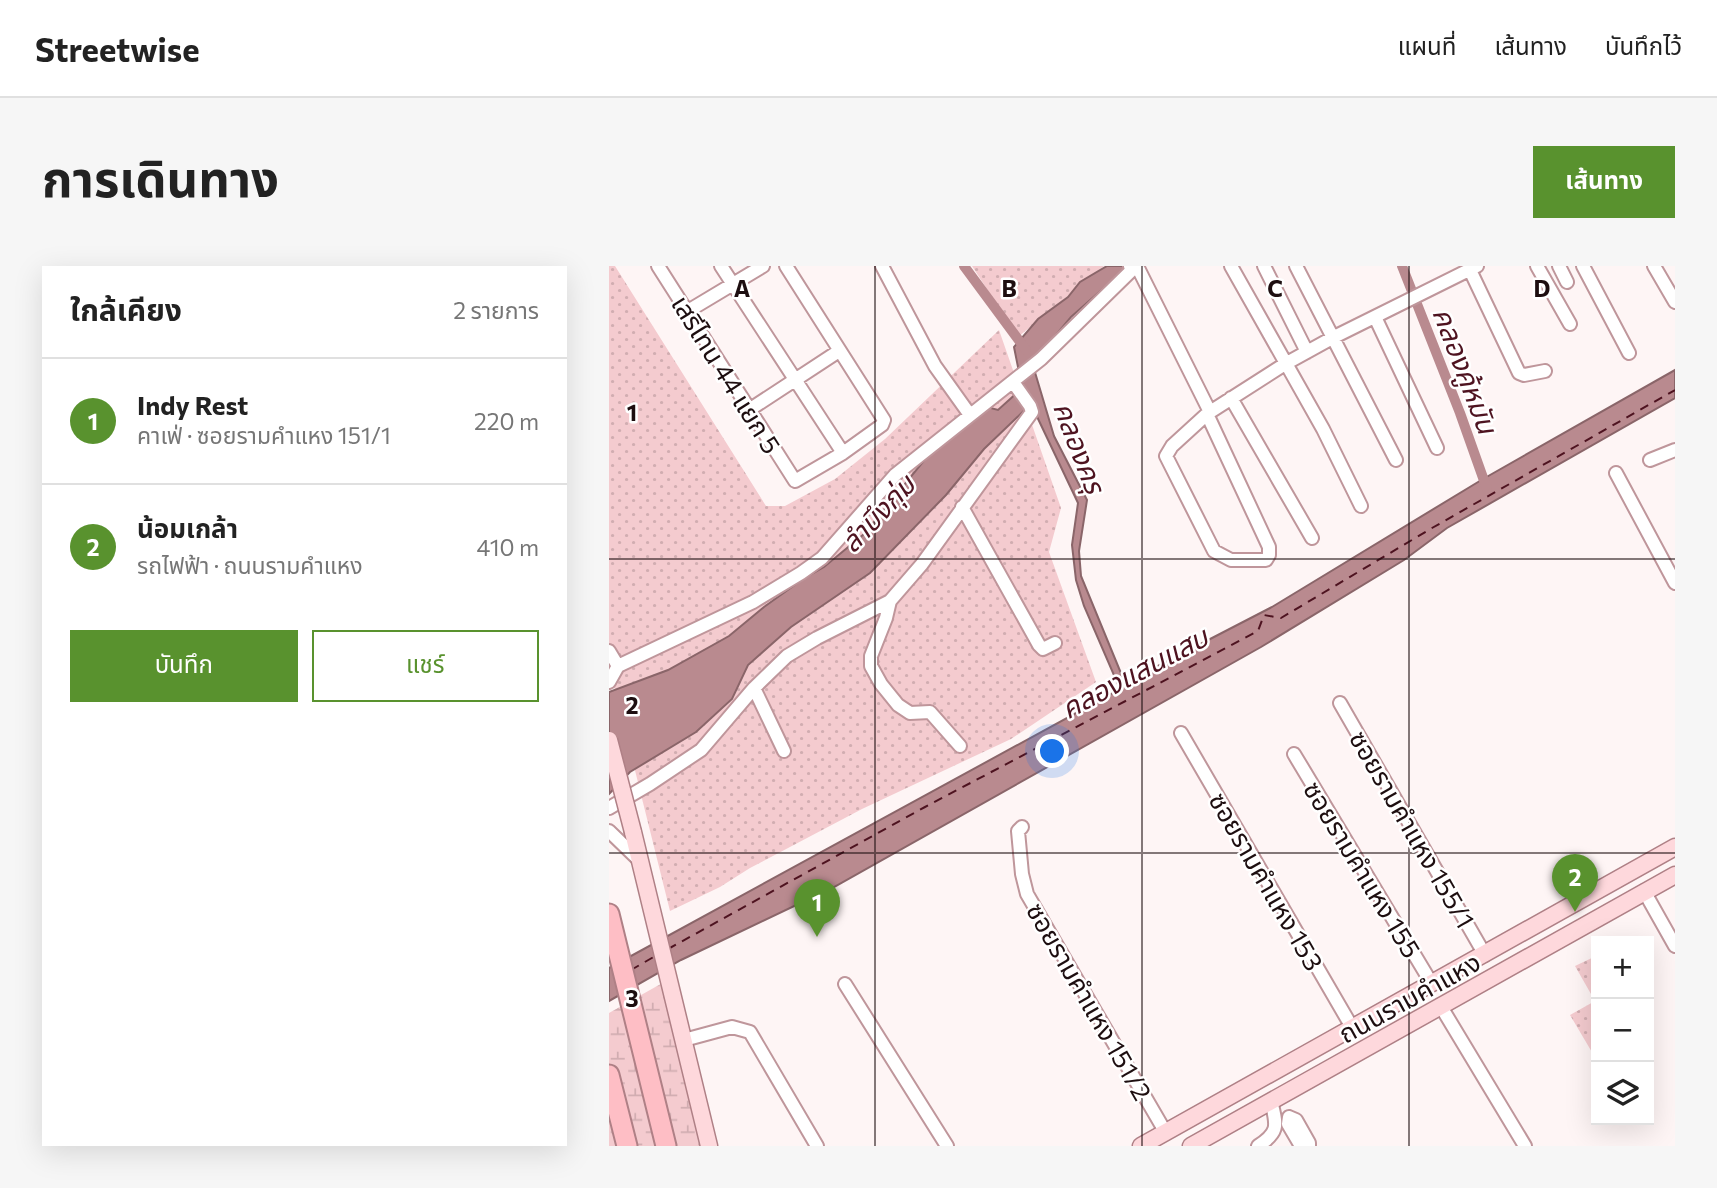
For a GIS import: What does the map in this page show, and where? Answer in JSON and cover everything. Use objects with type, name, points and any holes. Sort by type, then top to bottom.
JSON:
[{"type":"highway","points":[[609,914],[666,1146]]},
{"type":"highway","points":[[609,1075],[627,1146]]},
{"type":"main road","points":[[609,740],[651,900],[709,1146]]},
{"type":"main road","name":"ถนนรามคำแหง","points":[[1142,1146],[1675,847]]},
{"type":"main road","name":"ถนนรามคำแหง","points":[[1191,1146],[1675,875]]},
{"type":"street","name":"เสรีไทน 44 แยก 5","points":[[658,266],[796,481],[843,453]]},
{"type":"street","points":[[721,266],[843,453],[882,425],[883,416],[786,266]]},
{"type":"street","points":[[688,312],[763,266]]},
{"type":"street","points":[[882,266],[936,366],[970,415]]},
{"type":"street","points":[[1231,266],[1323,429],[1361,506]]},
{"type":"street","points":[[1264,266],[1307,352]]},
{"type":"street","points":[[1296,266],[1396,460]]},
{"type":"street","points":[[1537,266],[1570,324]]},
{"type":"street","points":[[1559,266],[1567,282]]},
{"type":"street","points":[[1583,266],[1629,353]]},
{"type":"street","points":[[1654,266],[1675,302]]},
{"type":"street","points":[[609,682],[618,666],[753,602],[822,558],[895,475],[1015,383],[1137,267],[1208,413],[1269,547],[1269,555],[1264,560],[1231,560],[1214,551],[1166,456],[1172,446],[1208,413],[1285,364],[1466,269],[1519,373],[1524,375],[1545,371]]},
{"type":"street","points":[[1375,317],[1437,448]]},
{"type":"street","points":[[749,410],[839,351]]},
{"type":"street","points":[[609,808],[650,785],[701,750],[754,688],[787,656],[890,601],[922,564],[1032,412],[1015,383]]},
{"type":"street","points":[[1231,398],[1313,538]]},
{"type":"street","points":[[1650,460],[1675,450]]},
{"type":"street","points":[[1616,473],[1675,583]]},
{"type":"street","points":[[962,507],[1039,645],[1043,649],[1055,643]]},
{"type":"street","points":[[890,601],[871,656],[873,671],[898,705],[910,713],[930,712],[960,746]]},
{"type":"street","points":[[609,651],[618,666]]},
{"type":"street","points":[[754,688],[784,751]]},
{"type":"street","name":"ซอยรามคำแหง 155/1","points":[[1340,703],[1485,955]]},
{"type":"street","name":"ซอยรามคำแหง 153","points":[[1181,733],[1353,1029]]},
{"type":"street","name":"ซอยรามคำแหง 155","points":[[1294,754],[1432,984]]},
{"type":"street","name":"ซอยรามคำแหง 151/2","points":[[1022,827],[1018,832],[1018,840],[1027,894],[1166,1133]]},
{"type":"street","points":[[609,831],[640,862]]},
{"type":"street","points":[[1644,891],[1675,946]]},
{"type":"street","points":[[845,984],[947,1146]]},
{"type":"street","points":[[1440,1005],[1525,1146]]},
{"type":"street","points":[[684,1040],[732,1027],[750,1031],[817,1146]]},
{"type":"street","points":[[1274,1098],[1289,1117],[1296,1120],[1309,1146]]},
{"type":"street","points":[[1258,1146],[1274,1134],[1274,1098]]},
{"type":"street","points":[[1289,1117],[1288,1124],[1301,1146]]},
{"type":"green space","points":[[609,266],[615,266],[766,506],[785,506],[835,479],[885,439],[999,330],[1061,508],[1049,552],[1096,682],[1011,739],[862,809],[750,868],[720,887],[670,911],[609,666]]},
{"type":"green space","points":[[972,266],[1104,266],[1018,337]]},
{"type":"green space","points":[[1591,958],[1591,994],[1575,966]]},
{"type":"green space","points":[[666,981],[704,1146],[609,1146],[609,1013]]},
{"type":"green space","points":[[1591,1003],[1591,1051],[1570,1015]]},
{"type":"shaded area","points":[[1107,266],[1129,266],[1071,317],[1034,369],[1054,436],[1087,500],[1079,551],[1081,576],[1125,683],[1272,607],[1483,479],[1675,370],[1675,398],[1447,528],[1404,560],[1261,647],[834,887],[681,960],[609,1001],[609,968],[1120,689],[1084,606],[1076,580],[1072,545],[1078,503],[1031,404],[984,449],[946,495],[870,573],[791,627],[748,665],[732,699],[696,732],[630,772],[609,794],[609,692],[668,670],[729,636],[764,607],[824,567],[864,534],[931,452],[987,407],[998,410],[1019,391],[1019,372],[1014,347],[1038,319],[1068,297],[1080,282]]},
{"type":"waterway","name":"คลองครุ","points":[[964,266],[1026,350]]},
{"type":"waterway","name":"คลองคู้หมัน","points":[[1402,266],[1487,489]]},
{"type":"ferry route","points":[[668,949],[925,807],[1258,631],[1264,615],[1281,618],[1432,528],[1675,390]]},
{"type":"ferry route","points":[[631,970],[657,955]]},
{"type":"place","name":"น้อมเกล้า","points":[[1575,912]]},
{"type":"place","name":"Indy Rest","points":[[817,937]]},
{"type":"water label","name":"ลำบึงกุ่ม","points":[[877,513]]},
{"type":"water label","name":"คลองแสนแสบ","points":[[1134,672]]}]
